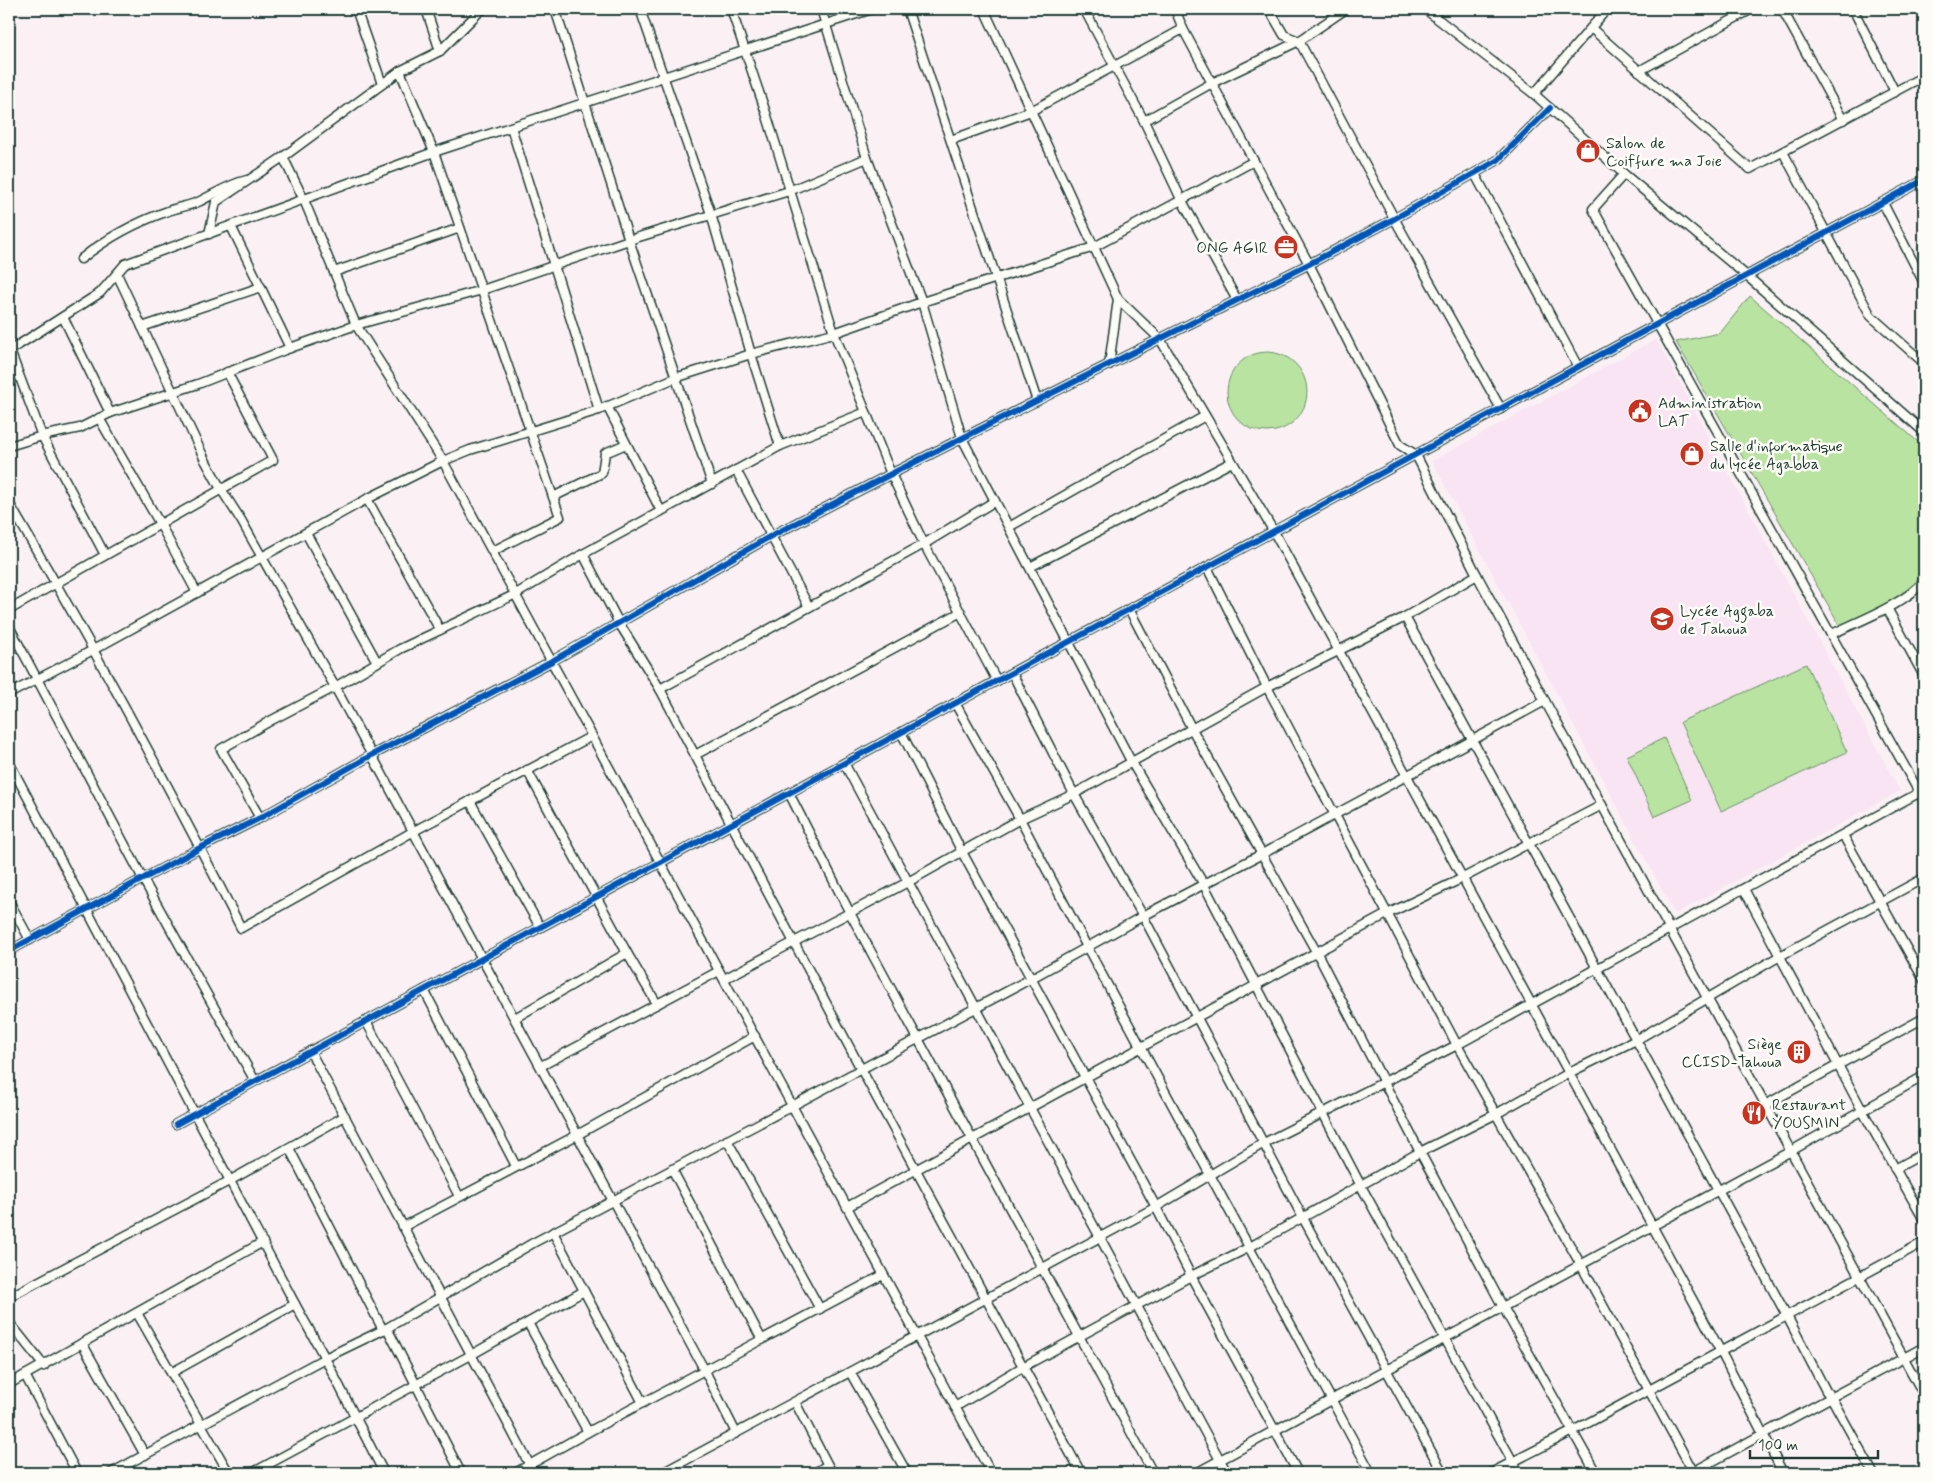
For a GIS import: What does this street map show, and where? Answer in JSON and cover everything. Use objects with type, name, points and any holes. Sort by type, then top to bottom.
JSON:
[{"type":"street","points":[[356,9],[382,84]]},
{"type":"street","points":[[426,9],[440,52]]},
{"type":"street","points":[[209,234],[216,202],[283,157],[400,71],[440,52],[484,9]]},
{"type":"street","points":[[555,9],[629,240],[712,484]]},
{"type":"street","points":[[640,9],[711,214],[751,354],[780,446]]},
{"type":"street","points":[[730,9],[767,116],[834,333],[891,474],[924,544],[997,681]]},
{"type":"street","points":[[820,9],[868,158],[922,302],[962,438],[1132,762],[1203,883],[1361,1186],[1519,1473]]},
{"type":"street","points":[[105,555],[42,436],[9,351],[100,293],[125,264],[434,152],[872,9]]},
{"type":"street","points":[[908,9],[1037,400]]},
{"type":"street","points":[[984,9],[1118,298],[1160,339],[1274,532],[1721,1352],[1784,1473]]},
{"type":"street","points":[[1084,9],[1144,121],[1182,199],[1237,300]]},
{"type":"street","points":[[1175,9],[1183,29],[1309,264],[1400,446],[1416,455],[1477,575],[1924,1395]]},
{"type":"street","points":[[1270,9],[1284,35],[1299,42],[1394,218],[1501,409]]},
{"type":"street","points":[[1144,121],[1212,83],[1299,42],[1346,9]]},
{"type":"street","points":[[1424,9],[1534,94],[1624,174],[1747,276],[1924,432]]},
{"type":"street","points":[[1534,94],[1607,9]]},
{"type":"street","points":[[1639,71],[1752,9]]},
{"type":"street","points":[[1782,9],[1843,120]]},
{"type":"street","points":[[1854,9],[1895,92]]},
{"type":"street","points":[[1590,28],[1750,169],[1924,76]]},
{"type":"street","points":[[951,140],[1031,111],[1183,29]]},
{"type":"street","points":[[400,71],[434,152],[529,432],[560,517],[493,551]]},
{"type":"street","points":[[9,951],[200,848],[260,818],[372,754],[552,661],[771,536],[1309,264],[1475,174],[1498,160],[1550,108]]},
{"type":"street","points":[[510,127],[599,410]]},
{"type":"street","points":[[1783,152],[1871,316],[1924,363]]},
{"type":"street","points":[[283,157],[304,200],[356,325],[444,460],[991,1473]]},
{"type":"street","points":[[9,446],[42,436],[80,428],[110,413],[174,392],[356,325],[482,290],[553,264],[789,191],[868,158]]},
{"type":"street","points":[[9,694],[262,558],[366,499],[444,460],[470,450],[599,410],[675,378],[751,354],[834,333],[922,302],[1094,247],[1254,160]]},
{"type":"street","points":[[1475,174],[1578,367]]},
{"type":"street","points":[[1624,174],[1594,209],[1922,792],[1924,801]]},
{"type":"street","points":[[81,259],[96,247],[143,221],[196,203],[233,183],[251,178]]},
{"type":"street","points":[[176,1124],[1924,180]]},
{"type":"street","points":[[1883,203],[1924,283]]},
{"type":"street","points":[[231,226],[290,348]]},
{"type":"street","points":[[334,272],[460,228]]},
{"type":"street","points":[[117,274],[174,392],[183,417],[221,489],[241,520],[372,754],[541,1066],[612,1202],[705,1371],[736,1433]]},
{"type":"street","points":[[142,327],[261,287]]},
{"type":"street","points":[[1109,365],[1118,298]]},
{"type":"street","points":[[63,317],[110,413]]},
{"type":"street","points":[[9,610],[273,460],[227,372]]},
{"type":"street","points":[[607,406],[661,511]]},
{"type":"street","points":[[260,818],[221,749],[400,649],[516,594],[583,554],[780,446],[866,412]]},
{"type":"street","points":[[1009,527],[1205,416]]},
{"type":"street","points":[[99,418],[197,593]]},
{"type":"street","points":[[553,498],[602,473],[605,453],[626,444]]},
{"type":"street","points":[[1030,568],[1232,462]]},
{"type":"street","points":[[736,470],[809,607]]},
{"type":"street","points":[[366,499],[440,630]]},
{"type":"street","points":[[660,688],[924,544],[996,501]]},
{"type":"street","points":[[9,503],[93,650],[241,928],[414,831],[592,736]]},
{"type":"street","points":[[306,533],[377,662]]},
{"type":"street","points":[[583,554],[619,623],[660,688],[862,1069],[1081,1473]]},
{"type":"street","points":[[1207,567],[1267,688],[1457,1045],[1581,1265],[1693,1473],[1924,1347]]},
{"type":"street","points":[[724,980],[794,941],[908,882],[1020,819],[1074,794],[1267,688],[1405,617],[1477,575]]},
{"type":"street","points":[[1832,634],[1921,591],[1924,581]]},
{"type":"street","points":[[1887,608],[1924,676]]},
{"type":"street","points":[[1129,610],[1192,729],[1317,953],[1383,1082],[1503,1307],[1596,1473]]},
{"type":"street","points":[[695,755],[960,612]]},
{"type":"street","points":[[1405,617],[1872,1473]]},
{"type":"street","points":[[9,626],[255,1081]]},
{"type":"street","points":[[1012,672],[1074,794],[1143,916],[1303,1218],[1443,1473]]},
{"type":"street","points":[[111,1473],[326,1358],[385,1329],[553,1232],[862,1069],[1203,883],[1262,854],[1546,701]]},
{"type":"street","points":[[955,703],[1020,819],[1248,1248],[1371,1473]]},
{"type":"street","points":[[901,732],[962,852],[1156,1207],[1191,1276],[1298,1473]]},
{"type":"street","points":[[9,762],[295,1304],[326,1358],[384,1473]]},
{"type":"street","points":[[844,763],[1227,1473]]},
{"type":"street","points":[[527,770],[627,954],[657,1004]]},
{"type":"street","points":[[662,1473],[1156,1207],[1264,1143],[1532,1005],[1922,792]]},
{"type":"street","points":[[789,793],[850,913],[1153,1473]]},
{"type":"street","points":[[470,801],[540,927]]},
{"type":"street","points":[[847,1207],[1387,914],[1462,878],[1602,805]]},
{"type":"street","points":[[1843,835],[1924,980]]},
{"type":"street","points":[[955,1408],[1023,1368],[1191,1276],[1248,1248],[1420,1152],[1496,1114],[1569,1073],[1636,1040],[1780,956],[1924,878]]},
{"type":"street","points":[[1744,889],[1862,1110],[1924,1220]]},
{"type":"street","points":[[9,902],[30,940]]},
{"type":"street","points":[[515,1018],[627,954]]},
{"type":"street","points":[[541,1066],[719,970]]},
{"type":"street","points":[[424,990],[516,1166]]},
{"type":"street","points":[[1767,1104],[1924,1018]]},
{"type":"street","points":[[366,1021],[460,1196]]},
{"type":"street","points":[[403,1227],[577,1135],[755,1036]]},
{"type":"street","points":[[310,1051],[534,1473]]},
{"type":"street","points":[[1196,1473],[1791,1151],[1924,1076]]},
{"type":"street","points":[[9,1297],[230,1180],[345,1116]]},
{"type":"street","points":[[727,1140],[820,1309]]},
{"type":"street","points":[[289,1148],[461,1473]]},
{"type":"street","points":[[1895,1168],[1924,1154]]},
{"type":"street","points":[[672,1169],[762,1340]]},
{"type":"street","points":[[553,1232],[643,1403]]},
{"type":"street","points":[[9,1384],[263,1242]]},
{"type":"street","points":[[1491,1473],[1573,1432],[1924,1242]]},
{"type":"street","points":[[515,1473],[588,1432],[883,1275]]},
{"type":"street","points":[[252,1473],[584,1292]]},
{"type":"street","points":[[172,1373],[295,1304]]},
{"type":"street","points":[[137,1312],[229,1473]]},
{"type":"street","points":[[9,1322],[44,1365]]},
{"type":"street","points":[[528,1323],[588,1432]]},
{"type":"street","points":[[82,1343],[145,1455]]},
{"type":"street","points":[[850,1372],[907,1473]]},
{"type":"street","points":[[25,1375],[76,1473]]},
{"type":"street","points":[[795,1402],[832,1473]]},
{"type":"street","points":[[814,1473],[827,1465]]},
{"type":"shaded area","name":"Lycée Aggaba de Tahoua","points":[[1656,339],[1900,791],[1675,914],[1432,461]]},
{"type":"green space","points":[[1750,296],[1924,447],[1924,582],[1922,586],[1842,629],[1676,342],[1720,333]]},
{"type":"green space","points":[[1267,352],[1282,355],[1295,364],[1304,377],[1307,392],[1304,407],[1295,420],[1282,429],[1267,432],[1252,429],[1239,420],[1230,407],[1227,392],[1230,377],[1239,364],[1252,355]]},
{"type":"green space","points":[[1806,664],[1847,752],[1721,811],[1680,722]]},
{"type":"green space","points":[[1664,738],[1692,800],[1654,817],[1627,756]]},
{"type":"cycle path","points":[[9,951],[200,848],[260,818],[372,755],[552,661],[771,536],[1309,264],[1392,220],[1498,160],[1550,108]]},
{"type":"cycle path","points":[[176,1124],[1924,180]]},
{"type":"place","name":"Salon de Coiffure ma Joie","points":[[1588,151]]},
{"type":"place","name":"ONG AGIR","points":[[1286,247]]},
{"type":"place","name":"Administration LAT","points":[[1640,411]]},
{"type":"place","name":"Salle d'informatique du lycée Agabba","points":[[1692,454]]},
{"type":"place","name":"Lycée Aggaba de Tahoua","points":[[1662,619]]},
{"type":"place","name":"Siège CCISD-Tahoua","points":[[1799,1052]]},
{"type":"place","name":"Restaurant YOUSMIN","points":[[1754,1113]]}]
